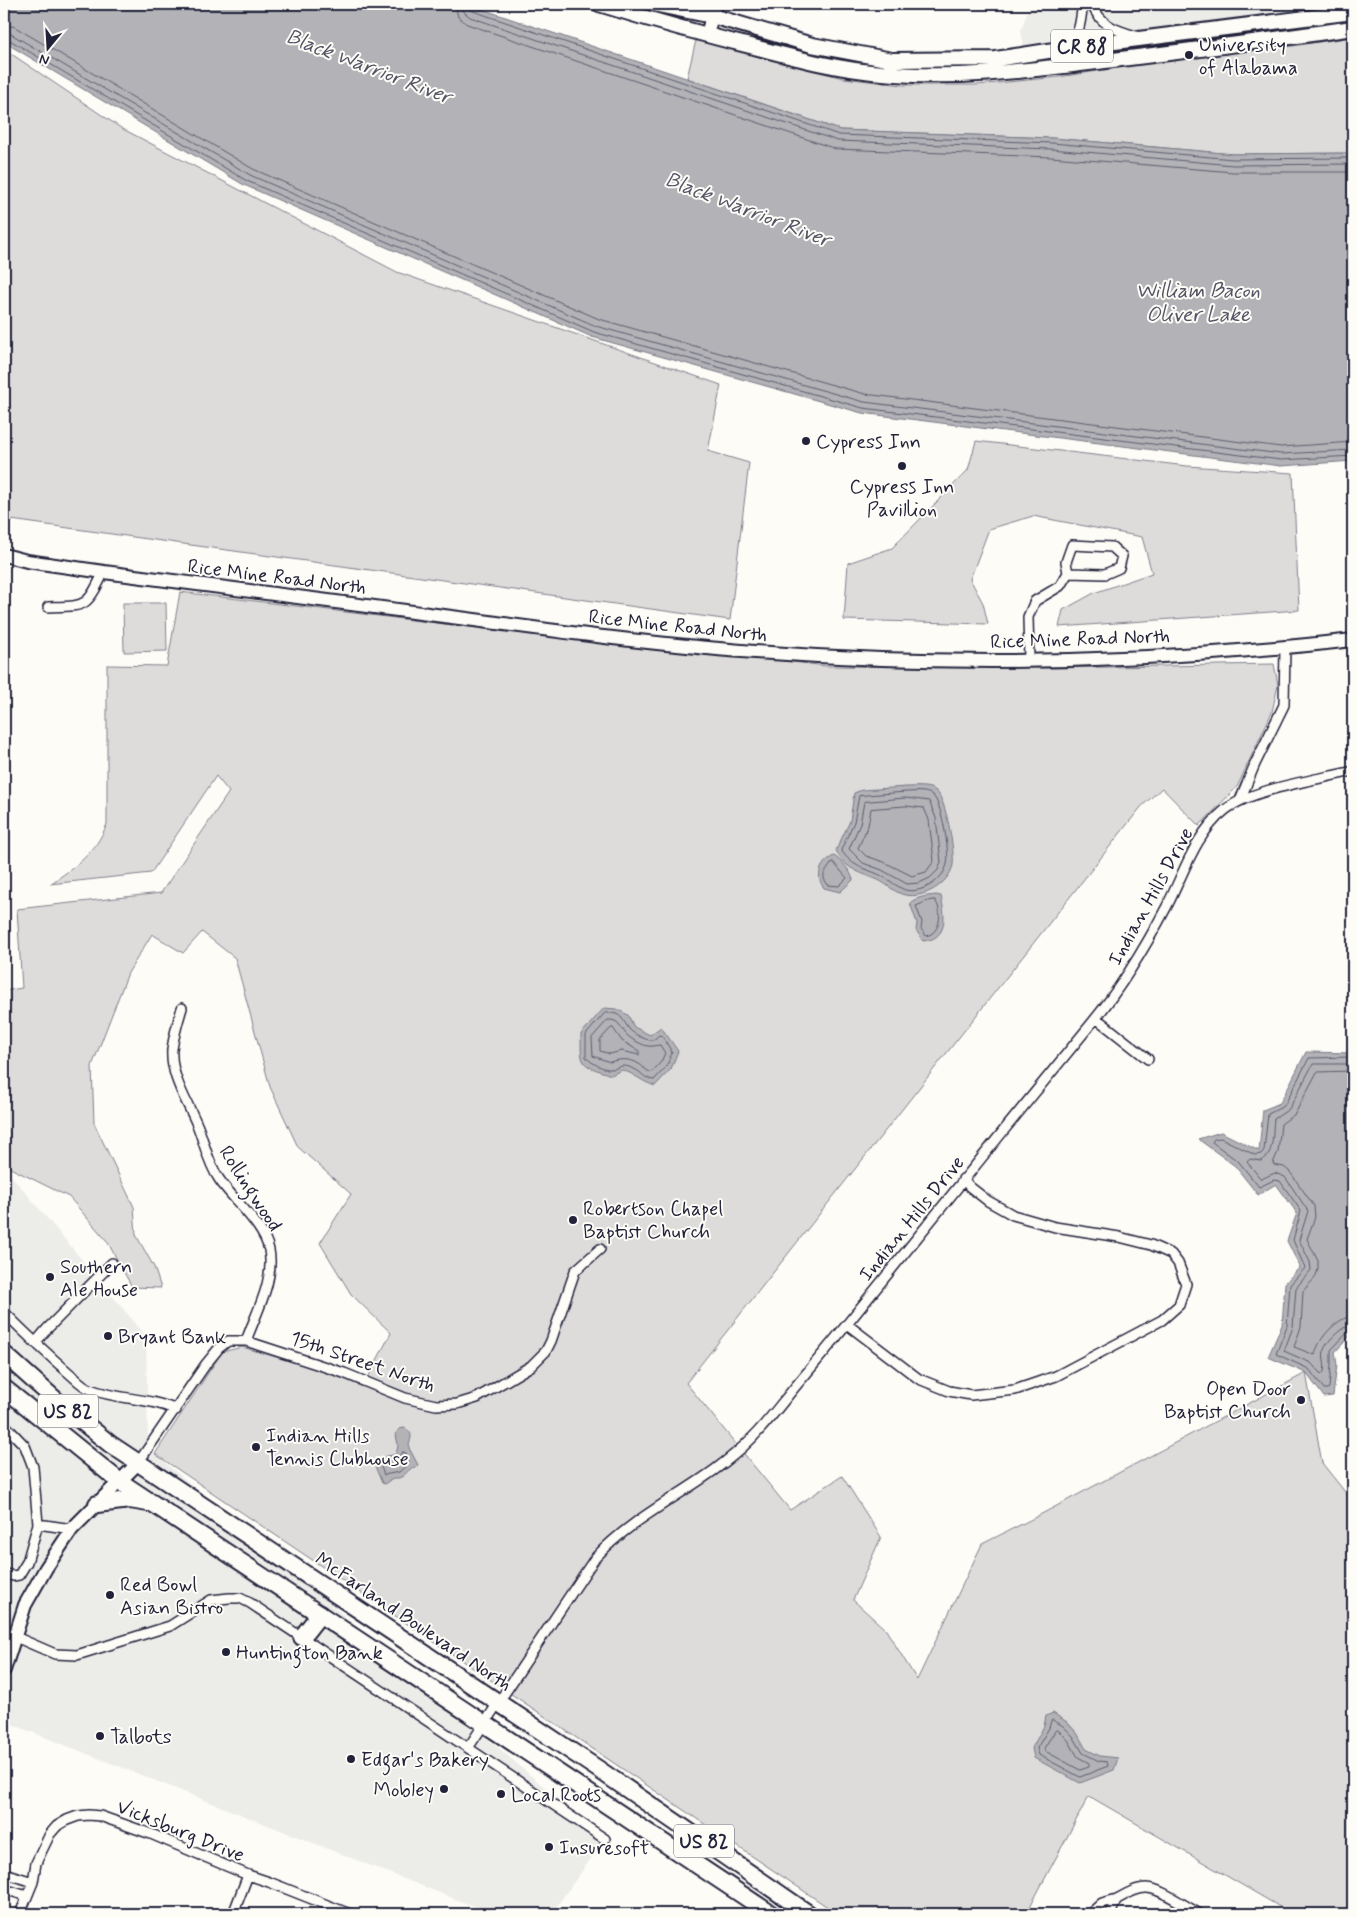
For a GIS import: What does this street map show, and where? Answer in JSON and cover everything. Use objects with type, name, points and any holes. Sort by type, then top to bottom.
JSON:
[{"type":"highway","name":"McFarland Boulevard North","points":[[4,1354],[84,1424],[138,1463],[598,1769],[809,1914]]},
{"type":"highway","name":"US 82","points":[[4,1388],[119,1481],[771,1914]]},
{"type":"highway","points":[[97,1504],[130,1500],[156,1505]]},
{"type":"highway","points":[[302,1637],[320,1614]]},
{"type":"main road","points":[[599,4],[706,35],[826,64],[882,74],[937,76],[988,74],[1041,68],[1261,42],[1353,28]]},
{"type":"main road","name":"CR 88","points":[[653,4],[713,10],[812,45],[892,60],[996,59],[1067,48],[1353,12]]},
{"type":"main road","points":[[706,35],[713,10]]},
{"type":"main road","name":"Rice Mine Road North","points":[[4,555],[27,561],[104,572],[623,640],[828,657],[1028,660],[1129,658],[1285,648],[1353,640]]},
{"type":"main road","points":[[4,1670],[9,1635],[46,1568],[72,1529],[138,1463]]},
{"type":"street","points":[[1067,48],[1081,26],[1083,4]]},
{"type":"street","points":[[1092,4],[1104,24],[1114,30],[1144,38]]},
{"type":"street","points":[[1028,660],[1028,617],[1035,601],[1060,586],[1068,572],[1066,562],[1072,545],[1112,546],[1122,556],[1119,568],[1105,574],[1068,572]]},
{"type":"street","points":[[48,606],[80,606],[89,600],[104,572]]},
{"type":"street","points":[[1240,800],[1255,764],[1284,705],[1285,648]]},
{"type":"street","points":[[1240,800],[1264,792],[1353,771]]},
{"type":"street","name":"Indian Hills Drive","points":[[468,1748],[582,1576],[610,1542],[719,1467],[751,1439],[848,1324],[963,1179],[1096,1018],[1137,962],[1168,904],[1196,845],[1209,826],[1240,800]]},
{"type":"street","name":"Rollingwood","points":[[182,1008],[172,1049],[177,1081],[199,1129],[209,1161],[219,1179],[260,1230],[269,1250],[270,1272],[268,1282],[246,1341]]},
{"type":"street","points":[[1096,1018],[1148,1059]]},
{"type":"street","points":[[848,1324],[919,1379],[949,1391],[971,1395],[1014,1390],[1056,1376],[1162,1320],[1179,1305],[1186,1284],[1178,1263],[1171,1254],[1151,1245],[1055,1227],[1013,1215],[988,1201],[963,1179]]},
{"type":"street","name":"15th Street North","points":[[246,1341],[336,1370],[405,1398],[436,1405],[468,1402],[505,1383],[531,1366],[543,1355],[552,1341],[575,1270],[600,1249]]},
{"type":"street","points":[[35,1344],[47,1329],[112,1263]]},
{"type":"street","points":[[4,1312],[35,1344],[88,1388],[115,1397],[137,1398],[176,1410]]},
{"type":"street","points":[[138,1463],[219,1348],[228,1341],[246,1341]]},
{"type":"street","points":[[4,1424],[26,1446],[33,1467],[38,1524],[27,1562],[19,1575],[6,1574]]},
{"type":"street","points":[[38,1524],[72,1529]]},
{"type":"street","points":[[9,1635],[55,1654],[77,1655],[170,1626],[211,1600],[240,1598],[302,1637],[605,1839]]},
{"type":"street","name":"Vicksburg Drive","points":[[20,1914],[33,1882],[36,1863],[50,1834],[57,1826],[78,1816],[100,1816],[151,1834],[248,1875],[350,1914]]},
{"type":"street","points":[[4,1873],[33,1882]]},
{"type":"street","points":[[233,1914],[248,1875]]},
{"type":"street","points":[[1093,1914],[1092,1912],[1102,1903],[1117,1899],[1138,1889],[1148,1888],[1157,1890],[1200,1914]]},
{"type":"street","points":[[4,1889],[27,1896]]},
{"type":"street","points":[[1110,1914],[1117,1899]]},
{"type":"shaded area","name":"University of Alabama","points":[[1030,4],[1353,4],[1353,145],[1035,131],[1030,80],[1021,30]]},
{"type":"shaded area","points":[[1353,37],[1353,153],[1234,154],[1052,138],[840,130],[687,78],[696,40],[843,78],[903,85],[977,85],[1059,77],[1200,55],[1292,46]]},
{"type":"shaded area","points":[[4,49],[121,128],[397,272],[721,385],[708,451],[749,463],[730,620],[4,519]]},
{"type":"shaded area","points":[[976,441],[1187,466],[1293,473],[1299,610],[1059,627],[1063,610],[1094,593],[1152,573],[1142,537],[1033,516],[989,529],[970,579],[983,603],[988,624],[844,620],[848,563],[892,548],[968,470]]},
{"type":"shaded area","points":[[180,592],[659,650],[751,657],[826,666],[1054,668],[1274,664],[1278,685],[1272,712],[1237,787],[1199,826],[1162,788],[1141,807],[686,1383],[790,1510],[842,1476],[881,1537],[853,1600],[886,1630],[917,1680],[982,1544],[1306,1373],[1322,1463],[1353,1502],[1353,1914],[1292,1914],[1089,1796],[1026,1914],[838,1914],[155,1454],[222,1352],[242,1347],[329,1373],[363,1387],[391,1333],[351,1294],[320,1243],[351,1194],[298,1147],[270,1087],[235,958],[202,932],[183,953],[152,934],[128,973],[92,1066],[94,1123],[134,1207],[136,1235],[154,1267],[161,1288],[132,1287],[107,1241],[69,1197],[4,1165],[4,991],[22,988],[17,909],[161,893],[229,792],[216,776],[151,873],[50,884],[76,865],[91,851],[97,844],[107,824],[107,665],[167,666]]},
{"type":"shaded area","points":[[123,603],[166,603],[167,651],[124,652]]},
{"type":"shaded area","points":[[4,1167],[146,1336],[148,1448],[605,1839],[551,1914],[493,1914],[4,1721]]},
{"type":"water","name":"William Bacon Oliver Lake","points":[[4,4],[467,4],[840,130],[1052,138],[1234,154],[1353,153],[1353,461],[1281,466],[862,413],[592,337],[244,185],[4,42]]},
{"type":"water","points":[[906,787],[933,789],[940,796],[949,826],[953,858],[951,872],[941,884],[935,889],[912,896],[901,894],[878,880],[854,870],[843,862],[836,850],[850,821],[854,793],[862,790]]},
{"type":"water","points":[[834,856],[846,866],[853,880],[840,892],[824,888],[820,879],[822,866]]},
{"type":"water","points":[[941,896],[944,911],[943,925],[937,936],[923,941],[916,930],[917,923],[910,903],[918,898]]},
{"type":"water","points":[[604,1008],[617,1009],[628,1015],[634,1027],[650,1035],[661,1027],[678,1051],[671,1069],[655,1086],[622,1070],[611,1075],[593,1069],[584,1063],[581,1053],[581,1034]]},
{"type":"water","points":[[1306,1052],[1353,1053],[1353,1333],[1335,1352],[1337,1365],[1333,1396],[1324,1397],[1306,1373],[1268,1357],[1282,1325],[1285,1283],[1300,1267],[1287,1241],[1297,1213],[1276,1184],[1258,1195],[1235,1166],[1198,1139],[1221,1132],[1259,1151],[1263,1110],[1280,1103]]},
{"type":"water","points":[[404,1428],[410,1432],[409,1448],[418,1465],[401,1477],[385,1484],[382,1483],[374,1464],[384,1457],[396,1454],[398,1446],[396,1434],[399,1429]]},
{"type":"water","points":[[1053,1713],[1067,1722],[1077,1733],[1086,1749],[1100,1756],[1118,1758],[1114,1770],[1080,1783],[1034,1758],[1032,1748],[1044,1726],[1046,1716]]},
{"type":"place","name":"University of Alabama","points":[[1189,55]]},
{"type":"place","name":"Cypress Inn","points":[[806,441]]},
{"type":"place","name":"Cypress Inn Pavillion","points":[[902,466]]},
{"type":"place","name":"Robertson Chapel Baptist Church","points":[[573,1220]]},
{"type":"place","name":"Southern Ale House","points":[[50,1277]]},
{"type":"place","name":"Bryant Bank","points":[[108,1336]]},
{"type":"place","name":"Open Door Baptist Church","points":[[1301,1400]]},
{"type":"place","name":"Indian Hills Tennis Clubhouse","points":[[256,1447]]},
{"type":"place","name":"Red Bowl Asian Bistro","points":[[110,1595]]},
{"type":"place","name":"Huntington Bank","points":[[226,1652]]},
{"type":"place","name":"Talbots","points":[[100,1736]]},
{"type":"place","name":"Edgar's Bakery","points":[[351,1759]]},
{"type":"place","name":"Mobley","points":[[444,1789]]},
{"type":"place","name":"Local Roots","points":[[501,1794]]},
{"type":"place","name":"Insuresoft","points":[[549,1847]]},
{"type":"water label","name":"Black Warrior River","points":[[369,66]]},
{"type":"water label","name":"Black Warrior River","points":[[748,209]]}]
